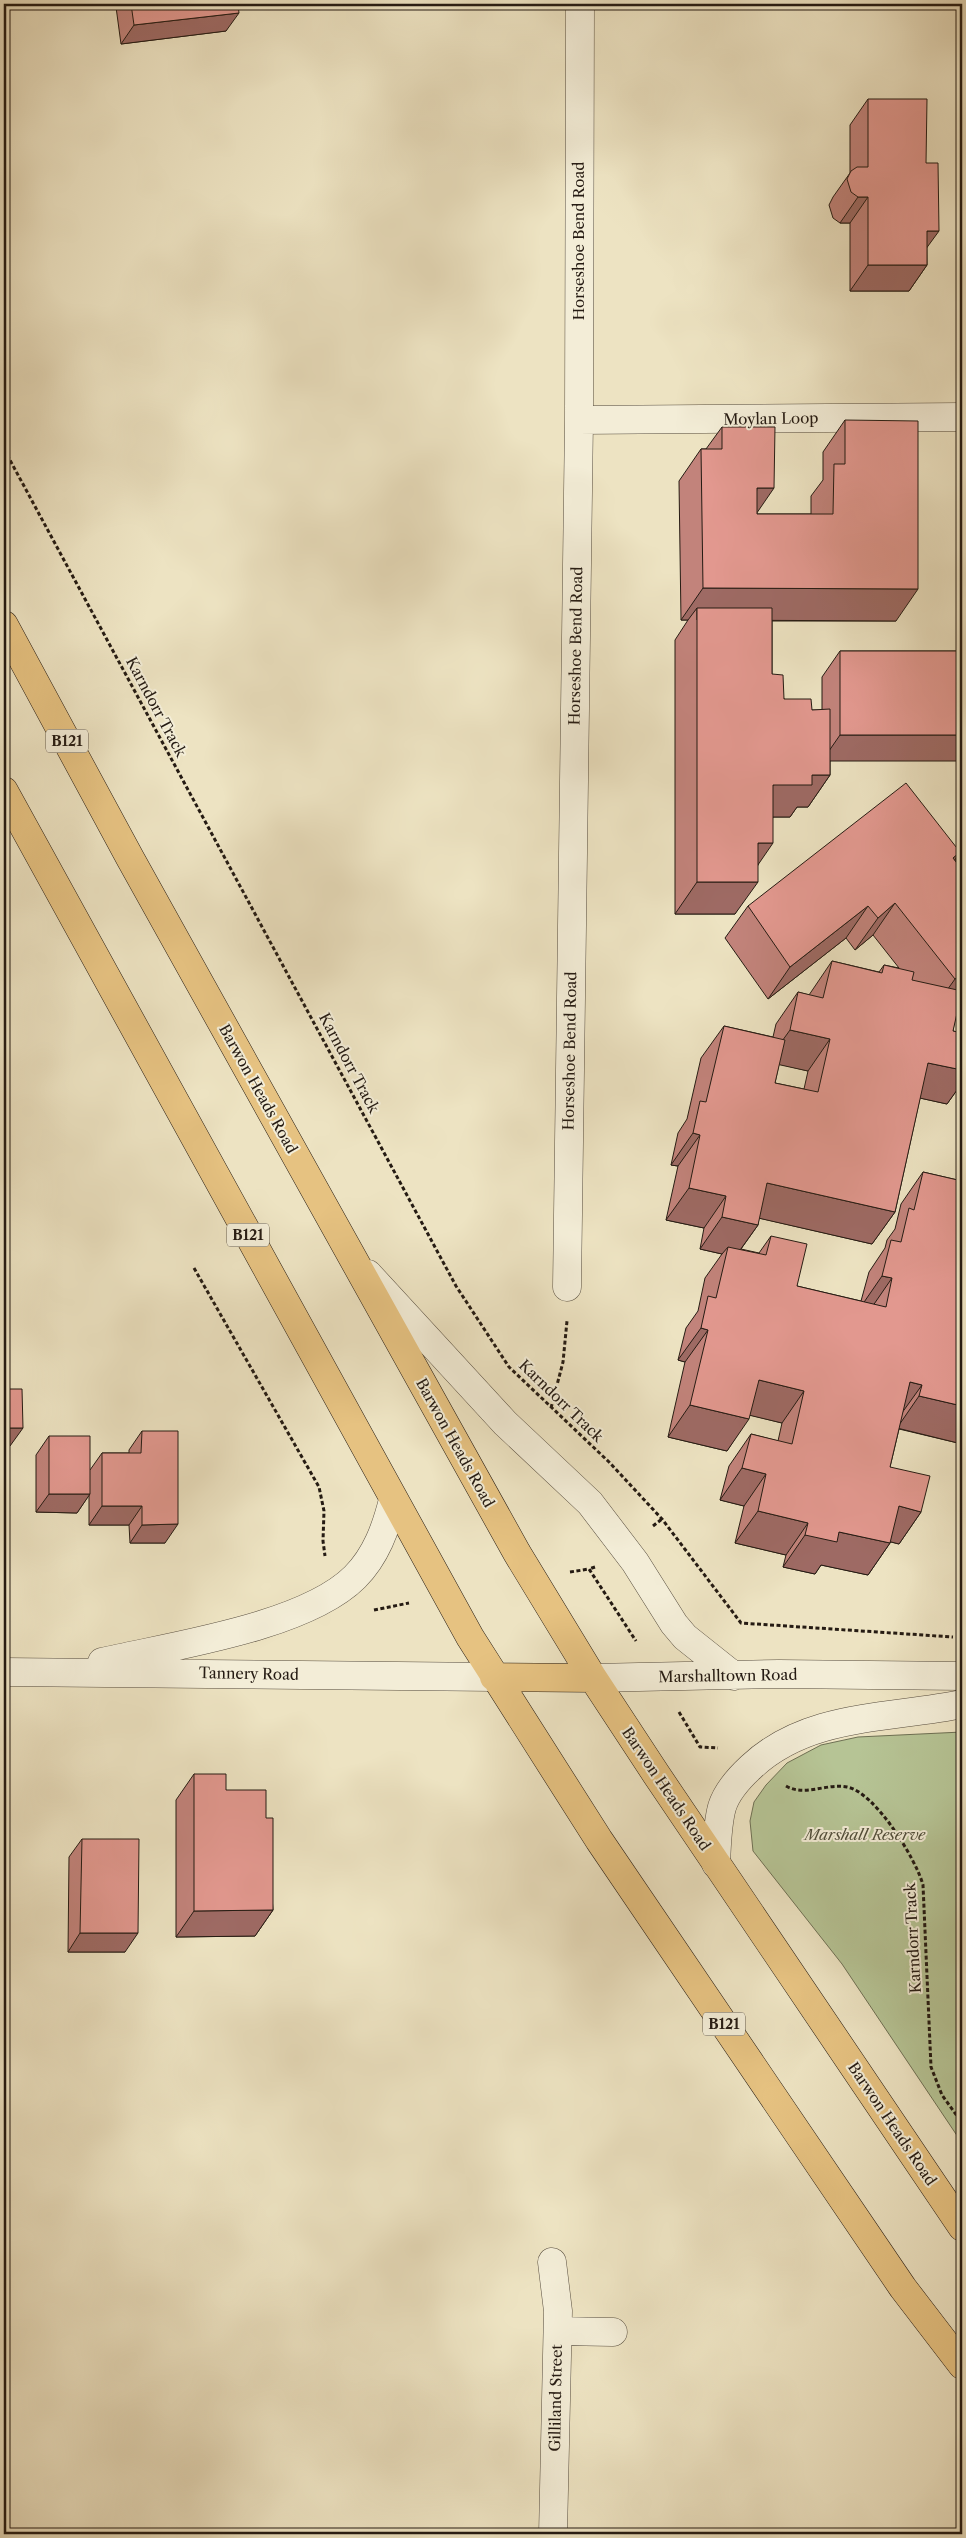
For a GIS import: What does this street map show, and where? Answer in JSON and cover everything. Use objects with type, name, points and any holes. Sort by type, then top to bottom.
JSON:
[{"type":"main road","name":"Barwon Heads Road","points":[[4,625],[349,1254],[516,1553],[592,1678],[962,2227]]},
{"type":"main road","name":"B121","points":[[4,791],[393,1500],[494,1677],[610,1856],[903,2288],[962,2365]]},
{"type":"main road","name":"Marshalltown Road","points":[[494,1677],[592,1678]]},
{"type":"street","name":"Horseshoe Bend Road","points":[[567,1288],[579,420],[580,4]]},
{"type":"street","name":"Moylan Loop","points":[[579,420],[962,417]]},
{"type":"street","points":[[349,1254],[499,1416],[590,1503],[624,1549],[674,1624],[697,1647],[734,1676]]},
{"type":"street","points":[[56,1672],[256,1626],[318,1602],[348,1584],[363,1568],[380,1540],[393,1500]]},
{"type":"street","name":"Tannery Road","points":[[4,1672],[494,1677]]},
{"type":"street","name":"Marshalltown Road","points":[[592,1678],[962,1676]]},
{"type":"street","points":[[716,1864],[723,1806],[735,1784],[757,1761],[782,1743],[823,1726],[962,1704]]},
{"type":"street","name":"Gilliland Street","points":[[552,2262],[557,2294],[558,2331],[553,2534]]},
{"type":"street","points":[[558,2331],[613,2332]]},
{"type":"path","name":"Karndorr Track","points":[[4,449],[456,1286],[508,1367],[609,1462],[662,1519],[607,1563],[589,1569],[700,1747],[744,1750],[792,1790],[847,1787],[862,1794],[886,1819],[912,1858],[923,1885],[931,2067],[942,2094],[962,2123]]},
{"type":"path","points":[[551,1408],[563,1362],[567,1327],[567,1288]]},
{"type":"path","points":[[662,1519],[741,1623],[962,1638]]},
{"type":"green space","name":"Marshall Reserve","points":[[962,1732],[962,2143],[842,1964],[753,1851],[750,1821],[754,1802],[766,1785],[787,1763],[821,1745],[858,1737]]},
{"type":"building","points":[[131,4],[238,4],[239,13],[134,25]]},
{"type":"building","points":[[868,99],[927,99],[926,163],[938,163],[939,231],[927,231],[927,265],[868,265],[868,197],[858,197],[851,192],[847,179],[851,171],[857,167],[868,167]]},
{"type":"building","points":[[845,420],[918,421],[918,589],[703,588],[701,449],[722,449],[722,427],[775,427],[774,488],[757,488],[757,514],[833,514],[834,464],[845,464]]},
{"type":"building","points":[[697,608],[772,608],[772,674],[783,675],[784,699],[811,699],[812,710],[830,709],[830,775],[812,775],[812,785],[773,785],[773,843],[758,843],[758,882],[697,882]]},
{"type":"building","points":[[840,651],[962,651],[962,735],[840,735]]},
{"type":"building","points":[[906,783],[960,852],[953,858],[962,870],[962,974],[955,979],[895,903],[878,918],[868,906],[790,967],[748,906]]},
{"type":"building","points":[[832,961],[882,973],[884,965],[914,972],[912,980],[962,991],[953,1031],[962,1033],[962,1070],[928,1063],[895,1212],[767,1183],[758,1225],[722,1217],[726,1196],[689,1188],[700,1135],[693,1133],[700,1101],[706,1102],[724,1026],[785,1040],[775,1083],[818,1092],[830,1039],[790,1030],[798,992],[823,998]]},
{"type":"building","points":[[923,1172],[962,1181],[962,1406],[919,1396],[922,1385],[910,1382],[890,1467],[930,1476],[921,1512],[899,1506],[890,1543],[839,1532],[837,1542],[805,1535],[808,1523],[758,1511],[766,1474],[742,1468],[751,1434],[792,1444],[804,1391],[759,1380],[749,1419],[690,1405],[708,1330],[701,1328],[708,1296],[716,1298],[728,1247],[766,1255],[771,1236],[807,1244],[797,1286],[886,1307],[892,1278],[882,1276],[891,1240],[901,1242],[909,1208],[914,1210]]},
{"type":"building","points":[[4,1389],[22,1389],[23,1428],[4,1428]]},
{"type":"building","points":[[142,1431],[178,1431],[178,1524],[142,1525],[142,1506],[102,1506],[102,1453],[141,1453]]},
{"type":"building","points":[[49,1436],[90,1436],[90,1494],[49,1494]]},
{"type":"building","points":[[194,1774],[226,1774],[226,1790],[266,1790],[266,1818],[273,1818],[273,1910],[194,1911]]},
{"type":"building","points":[[82,1839],[139,1839],[138,1933],[80,1933]]}]
